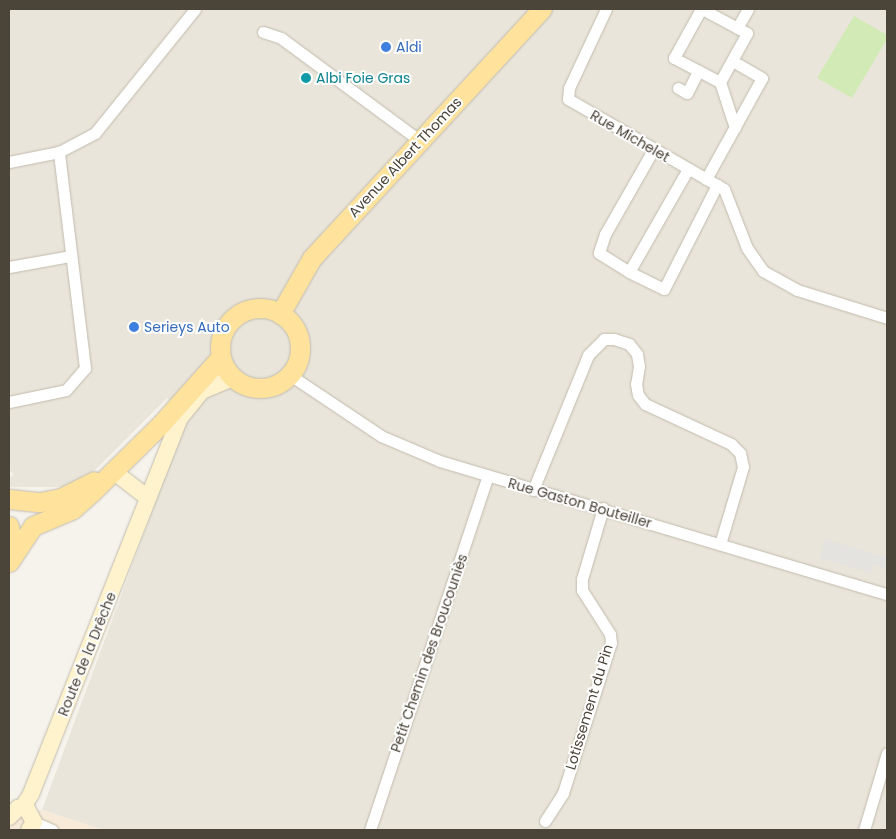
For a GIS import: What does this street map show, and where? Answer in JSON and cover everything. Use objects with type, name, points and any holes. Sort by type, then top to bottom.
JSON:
[{"type":"main road","name":"Avenue Albert Thomas","points":[[280,314],[312,258],[542,9]]},
{"type":"main road","points":[[255,309],[280,314],[294,328],[299,342],[299,357],[290,375],[266,388],[253,388],[232,378],[221,357],[224,331],[236,317],[255,309]]},
{"type":"main road","points":[[9,563],[33,526],[73,509],[113,471],[221,357]]},
{"type":"main road","points":[[9,499],[40,502],[61,498],[113,471]]},
{"type":"main road","points":[[9,526],[12,545],[9,563]]},
{"type":"street","points":[[9,162],[59,152],[76,146],[105,123],[195,9]]},
{"type":"street","name":"Rue Michelet","points":[[606,9],[569,88],[568,99],[653,150],[724,188],[748,248],[763,271],[797,290],[887,318]]},
{"type":"street","points":[[720,82],[747,33],[701,9],[674,58],[720,82],[735,128]]},
{"type":"street","points":[[737,28],[748,9]]},
{"type":"street","points":[[263,32],[281,38],[420,140]]},
{"type":"street","points":[[653,150],[605,234],[599,253],[629,272],[664,289],[735,128],[762,78],[732,61]]},
{"type":"street","points":[[678,88],[686,93],[698,71]]},
{"type":"street","points":[[9,402],[66,390],[85,368],[59,152]]},
{"type":"street","points":[[629,272],[688,169]]},
{"type":"street","points":[[9,267],[71,256]]},
{"type":"street","points":[[533,490],[588,355],[604,339],[614,338],[629,344],[637,354],[640,366],[636,384],[638,395],[645,404],[731,444],[740,453],[743,467],[720,544]]},
{"type":"street","name":"Rue Gaston Bouteiller","points":[[290,375],[381,436],[440,461],[533,490],[604,508],[887,594]]},
{"type":"street","name":"Route de la Drêche","points":[[15,812],[31,794],[180,418],[202,391],[232,378]]},
{"type":"street","points":[[113,471],[148,498]]},
{"type":"street","name":"Petit Chemin des Broucouniès","points":[[370,830],[488,476]]},
{"type":"street","name":"Lotissement du Pin","points":[[545,820],[563,793],[611,643],[610,634],[582,590],[582,579],[604,508]]},
{"type":"street","points":[[864,830],[887,753]]},
{"type":"street","points":[[15,812],[30,812],[31,826],[52,830]]},
{"type":"street","points":[[9,824],[13,830]]},
{"type":"shaded area","points":[[9,9],[887,9],[887,830],[104,830],[42,810],[187,417],[167,398],[95,470],[67,487],[9,487],[9,479],[14,474],[9,470]]},
{"type":"shaded area","points":[[825,539],[887,557],[887,569],[874,565],[871,573],[819,558]]},
{"type":"shaded area","points":[[42,810],[104,830],[9,830],[9,817]]},
{"type":"green space","points":[[854,16],[887,35],[887,39],[852,98],[817,78]]},
{"type":"place","name":"Aldi","points":[[386,47]]},
{"type":"place","name":"Albi Foie Gras","points":[[306,78]]},
{"type":"place","name":"Serieys Auto","points":[[134,327]]}]
